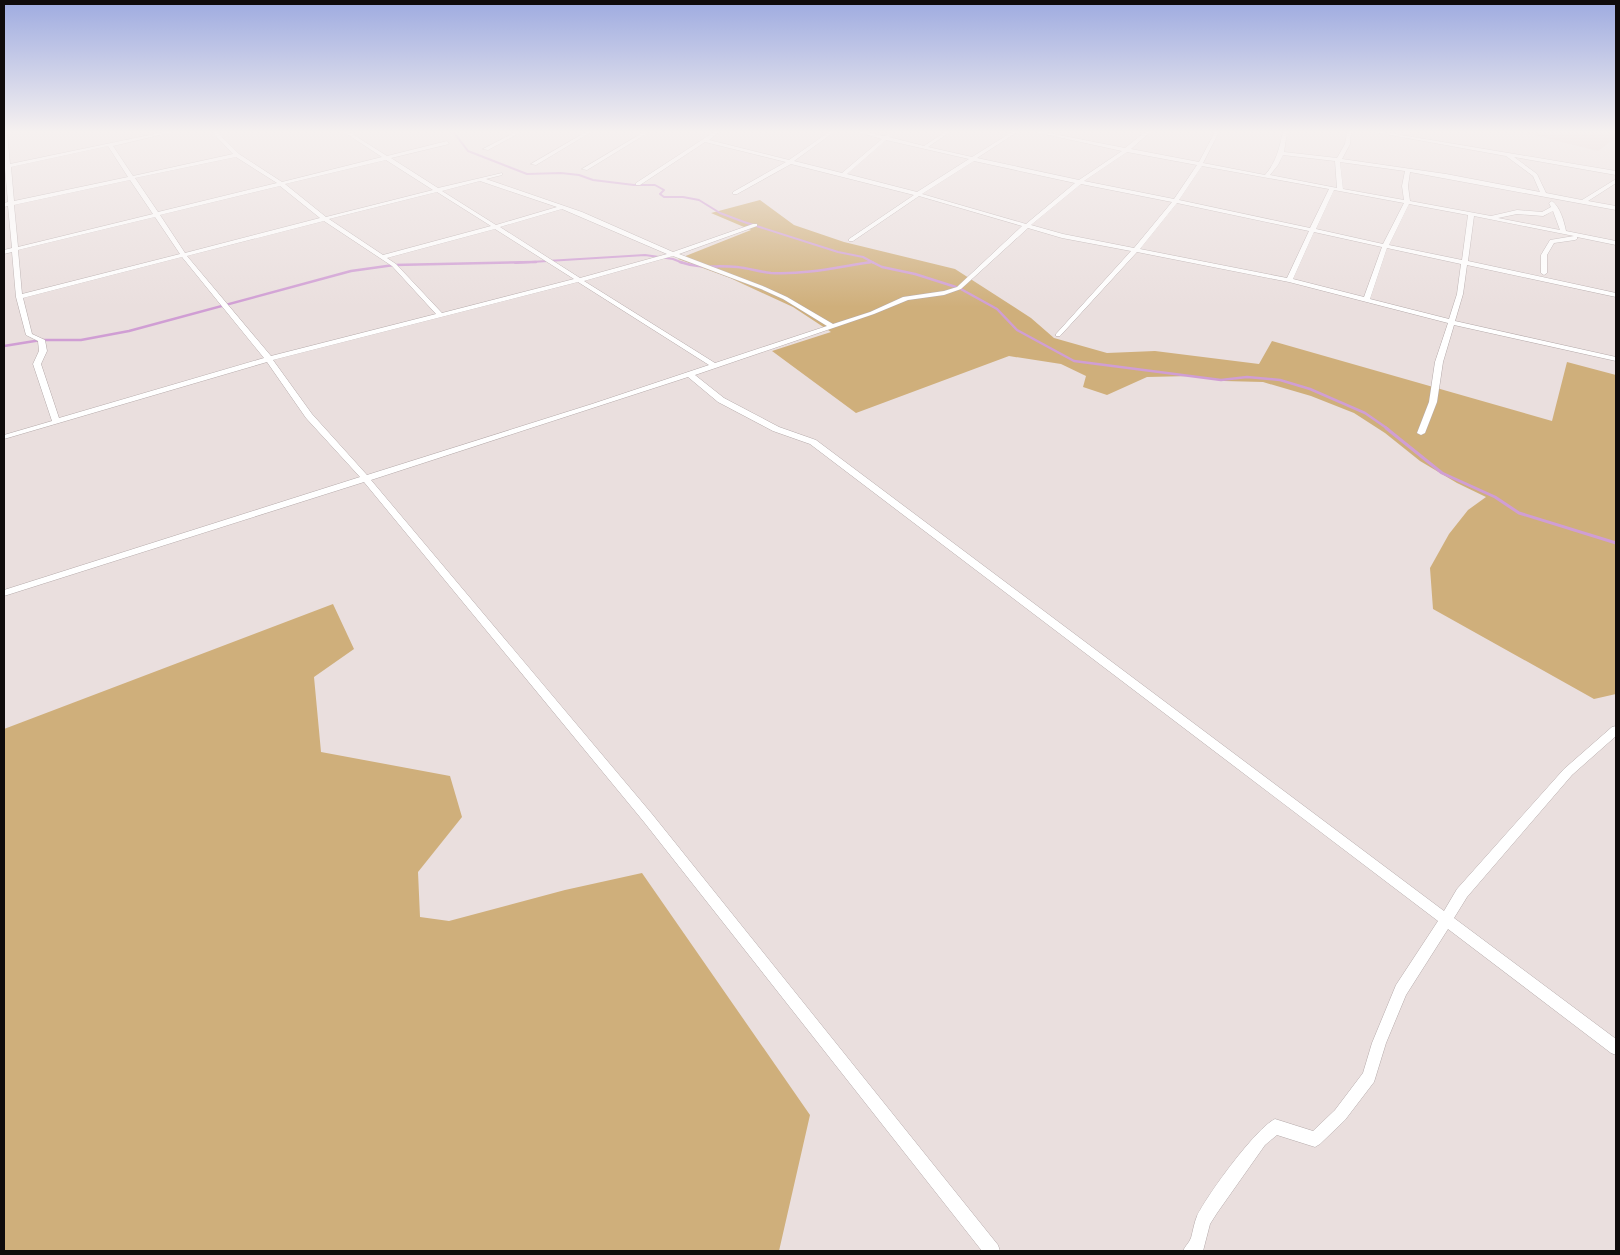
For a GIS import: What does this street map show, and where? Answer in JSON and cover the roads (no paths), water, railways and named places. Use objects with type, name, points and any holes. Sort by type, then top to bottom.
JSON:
[{"type":"street","points":[[6,191],[15,250],[19,297],[29,335],[41,340],[43,351],[37,364],[56,422]]},
{"type":"street","points":[[7,204],[68,191]]},
{"type":"street","points":[[139,191],[184,256],[269,359],[309,416],[367,480],[648,818],[992,1251]]},
{"type":"street","points":[[4,252],[250,191]]},
{"type":"street","points":[[289,191],[326,220],[394,265],[440,315]]},
{"type":"street","points":[[19,297],[436,191]]},
{"type":"street","points":[[439,191],[713,365]]},
{"type":"street","points":[[514,191],[562,207],[673,254],[785,298],[832,326]]},
{"type":"street","points":[[735,193],[739,191]]},
{"type":"street","points":[[904,191],[1027,226],[1134,250],[1289,280],[1450,322],[1616,359]]},
{"type":"street","points":[[851,240],[924,191]]},
{"type":"street","points":[[4,594],[367,480],[690,375],[713,365],[832,326],[915,296],[947,294],[959,288],[1027,226],[1070,191]]},
{"type":"street","points":[[1123,191],[1616,295]]},
{"type":"street","points":[[1058,335],[1134,250],[1182,191]]},
{"type":"street","points":[[1289,280],[1331,191]]},
{"type":"street","points":[[1348,191],[1616,243]]},
{"type":"street","points":[[1366,300],[1385,246],[1406,202],[1405,191]]},
{"type":"street","points":[[1522,191],[1616,208]]},
{"type":"street","points":[[1544,191],[1555,213],[1562,222],[1563,232]]},
{"type":"street","points":[[1584,202],[1602,191]]},
{"type":"street","points":[[383,257],[468,235],[562,207]]},
{"type":"street","points":[[1489,218],[1517,212],[1543,214],[1554,208]]},
{"type":"street","points":[[1421,433],[1433,402],[1438,362],[1460,294],[1466,263],[1471,214]]},
{"type":"street","points":[[4,437],[269,359],[579,280],[673,254],[755,225]]},
{"type":"street","points":[[1544,273],[1544,255],[1552,241],[1588,237]]},
{"type":"street","points":[[690,375],[721,400],[776,429],[813,442],[1447,918],[1616,1048]]},
{"type":"street","points":[[1191,1251],[1197,1245],[1203,1221],[1211,1207],[1251,1155],[1260,1140],[1274,1127],[1315,1139],[1340,1115],[1369,1077],[1378,1043],[1401,990],[1462,893],[1568,772],[1616,730]]},
{"type":"waterway","points":[[663,191],[660,194],[664,197],[683,197],[699,200],[720,213],[744,222],[838,252],[863,257],[874,263]]},
{"type":"waterway","points":[[529,262],[645,255],[673,259],[682,262]]},
{"type":"waterway","points":[[4,346],[41,340],[81,340],[129,331],[351,271],[394,265],[529,262]]},
{"type":"waterway","points":[[515,263],[529,262]]},
{"type":"waterway","points":[[529,262],[536,262]]},
{"type":"waterway","points":[[682,262],[784,273],[821,270],[871,262],[866,263]]},
{"type":"waterway","points":[[874,263],[882,267],[915,274],[959,288],[997,309],[1017,330],[1074,361],[1221,380],[1247,377],[1280,380],[1310,389],[1365,413],[1388,429]]},
{"type":"waterway","points":[[1386,428],[1442,473],[1495,497],[1519,513],[1616,543]]}]
